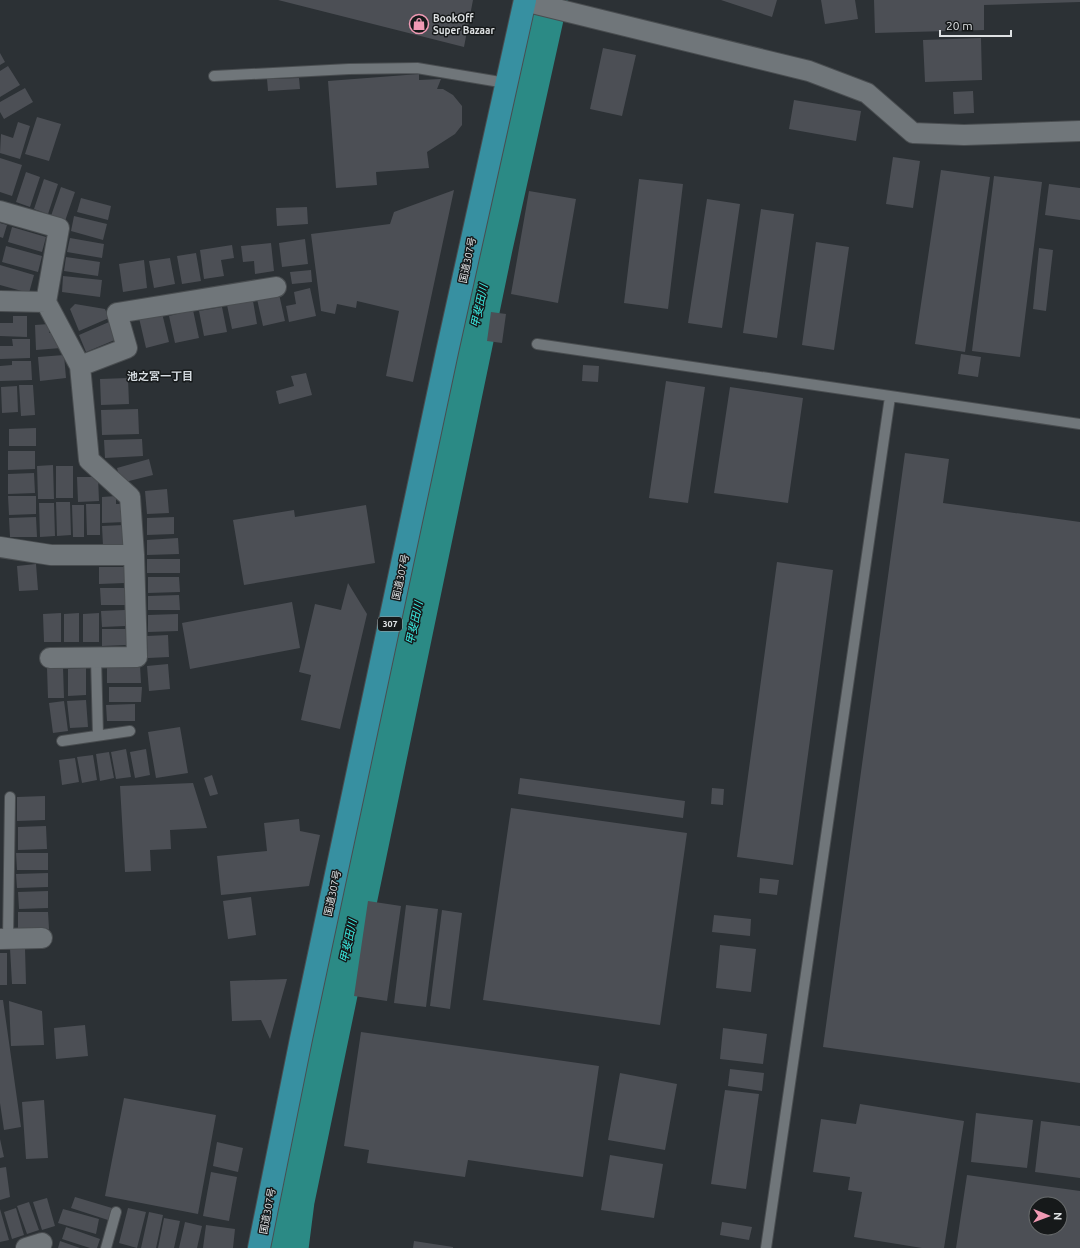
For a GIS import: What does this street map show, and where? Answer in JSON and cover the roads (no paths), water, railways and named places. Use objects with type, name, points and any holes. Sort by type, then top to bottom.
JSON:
[{"type":"highway","name":"国道307号","points":[[259,1248],[301,1039],[525,0]]},
{"type":"street","points":[[525,0],[809,71],[867,93],[913,133],[964,135],[1080,131]]},
{"type":"street","points":[[0,211],[59,228],[46,302],[80,366],[89,460],[130,497],[134,555],[137,657],[50,658]]},
{"type":"street","points":[[80,366],[127,348],[118,314],[276,287]]},
{"type":"street","points":[[0,301],[46,302]]},
{"type":"street","points":[[0,547],[52,555],[134,555]]},
{"type":"street","points":[[4,938],[42,938]]},
{"type":"lane","points":[[214,76],[349,69],[417,68],[506,83]]},
{"type":"lane","points":[[537,344],[1080,424]]},
{"type":"lane","points":[[766,1248],[890,397]]},
{"type":"lane","points":[[96,658],[98,735]]},
{"type":"lane","points":[[62,741],[130,731]]},
{"type":"lane","points":[[4,938],[5,838],[10,797]]},
{"type":"lane","points":[[106,1248],[116,1212]]},
{"type":"waterway","name":"甲斐田川","points":[[287,1248],[293,1201],[491,248],[546,0]]},
{"type":"place","name":"BookOff Super Bazaar","points":[[419,24]]},
{"type":"district","name":"池之宮一丁目","points":[[160,376]]}]
